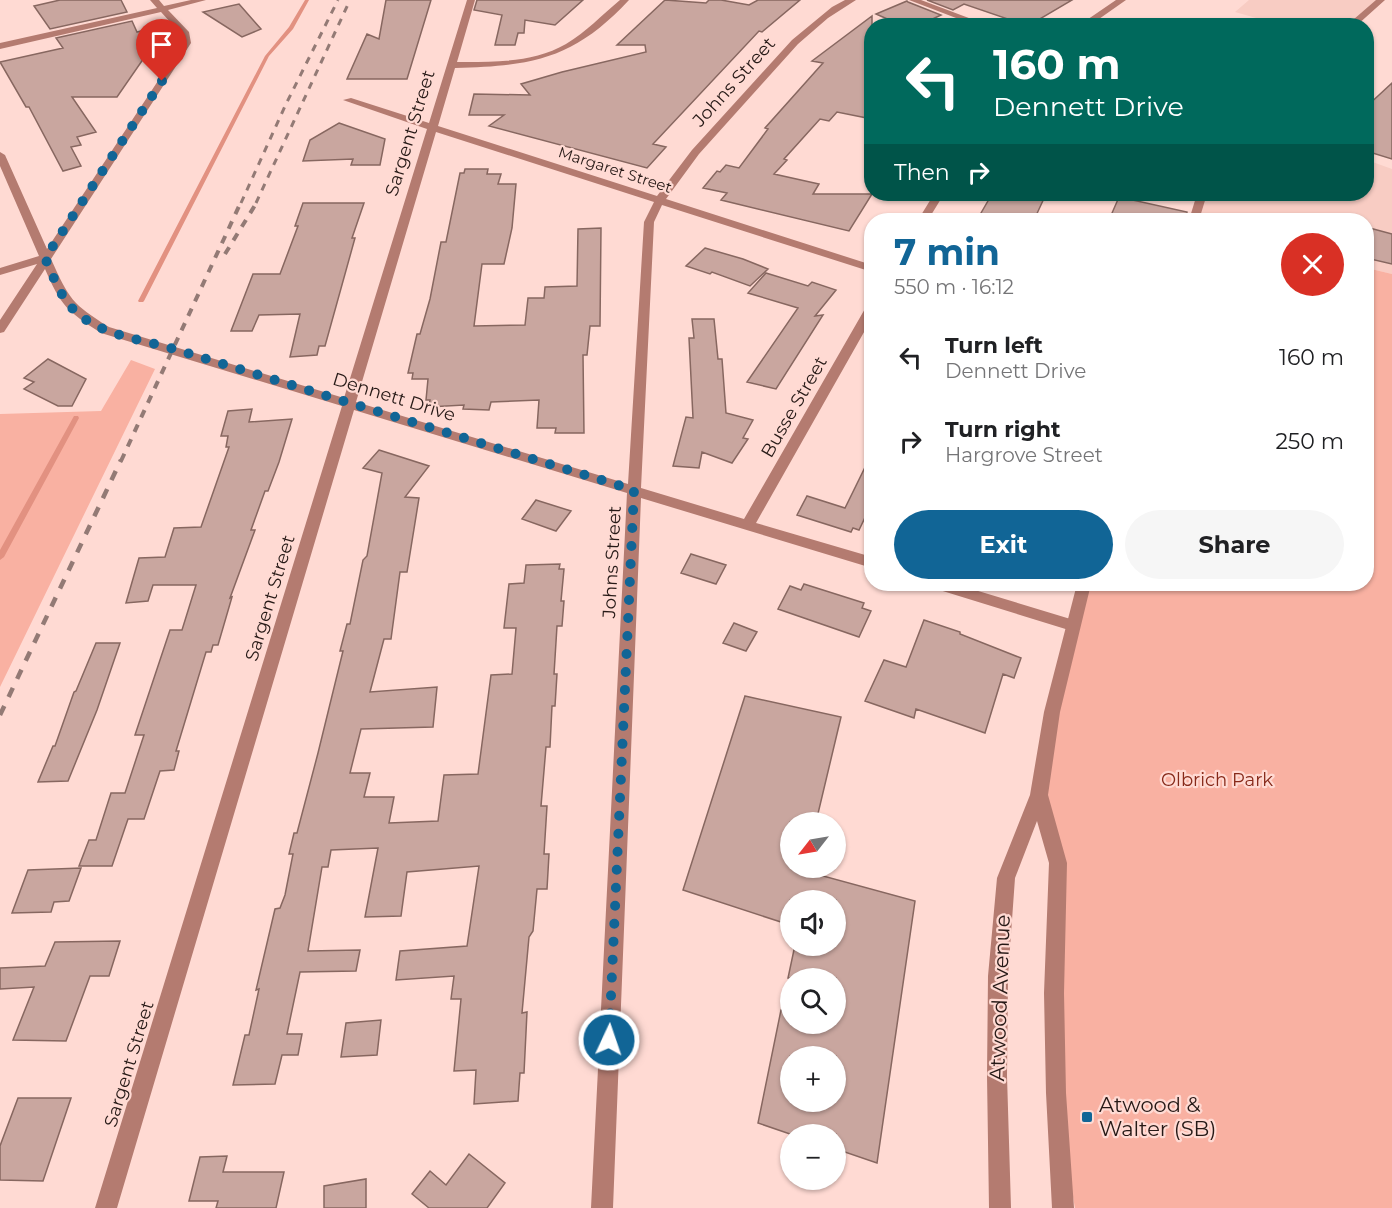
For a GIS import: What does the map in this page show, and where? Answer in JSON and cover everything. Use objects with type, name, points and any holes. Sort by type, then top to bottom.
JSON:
[{"type":"street","points":[[0,329],[184,49],[186,34],[154,0]]},
{"type":"street","points":[[0,46],[202,0]]},
{"type":"street","name":"Sargent Street","points":[[106,1208],[471,0]]},
{"type":"street","points":[[451,65],[512,63],[547,56],[581,39],[625,0]]},
{"type":"street","name":"Johns Street","points":[[602,1208],[634,490],[649,222],[659,201],[717,129],[801,35],[824,16],[852,0]]},
{"type":"street","points":[[913,0],[964,18]]},
{"type":"street","points":[[1094,18],[1122,0]]},
{"type":"street","points":[[1360,18],[1381,0]]},
{"type":"street","name":"Margaret Street","points":[[348,100],[864,266]]},
{"type":"street","name":"Dennett Drive","points":[[0,155],[63,298],[81,315],[105,330],[864,561]]},
{"type":"street","points":[[0,272],[45,258]]},
{"type":"street","name":"Busse Street","points":[[748,525],[864,322]]},
{"type":"street","points":[[961,591],[1072,625]]},
{"type":"street","name":"Atwood Avenue","points":[[1000,1208],[997,1076],[998,976],[1006,878],[1039,795],[1052,712],[1082,591]]},
{"type":"street","name":"Atwood Avenue","points":[[1039,795],[1058,863],[1054,993],[1056,1093],[1063,1208]]},
{"type":"shaded area","points":[[1249,0],[1381,0],[1359,18],[1256,18],[1235,12]]},
{"type":"shaded area","points":[[1374,163],[1392,169],[1392,274],[1374,270],[1374,213],[1196,213],[1200,201],[1374,201]]},
{"type":"green space","name":"Olbrich Park","points":[[1374,270],[1392,274],[1392,1208],[1075,1208],[1058,1115],[1058,863],[1042,772],[1072,625],[1082,591],[1374,591]]},
{"type":"green space","points":[[131,360],[155,369],[0,687],[0,414],[101,411]]},
{"type":"building","points":[[60,0],[121,0],[127,12],[50,29],[34,6]]},
{"type":"building","points":[[386,0],[431,0],[407,79],[347,79],[367,34],[379,39]]},
{"type":"building","points":[[477,0],[583,0],[555,25],[525,20],[524,33],[518,33],[515,45],[495,45],[502,15],[474,10]]},
{"type":"building","points":[[665,0],[706,3],[709,0],[721,0],[749,5],[758,0],[800,0],[762,32],[759,31],[653,144],[666,147],[647,168],[489,126],[504,115],[469,115],[474,94],[530,95],[521,84],[646,52],[645,45],[617,45]]},
{"type":"building","points":[[927,0],[1072,0],[1042,18],[1005,18],[964,4],[953,10]]},
{"type":"building","points":[[907,1],[941,15],[935,18],[885,18],[876,14]]},
{"type":"building","points":[[239,4],[261,29],[242,37],[203,12]]},
{"type":"building","points":[[132,21],[137,32],[145,30],[155,42],[117,97],[72,97],[96,132],[77,137],[81,145],[71,147],[81,166],[63,171],[29,107],[26,107],[0,62],[63,48],[56,38]]},
{"type":"building","points":[[864,22],[864,117],[837,112],[829,121],[820,119],[784,159],[787,160],[774,174],[819,184],[813,194],[864,194],[864,201],[868,201],[849,231],[721,200],[727,193],[703,188],[717,171],[720,172],[726,165],[739,168],[768,129],[765,128],[823,63],[812,61]]},
{"type":"building","points":[[1392,83],[1392,159],[1374,153],[1374,100]]},
{"type":"building","points":[[339,123],[385,139],[380,165],[351,165],[353,159],[303,161],[310,140]]},
{"type":"building","points":[[465,169],[488,169],[487,174],[501,174],[498,184],[516,184],[512,228],[504,264],[482,264],[474,326],[525,325],[528,298],[544,298],[545,287],[577,286],[578,229],[601,228],[600,326],[590,326],[587,355],[583,355],[584,433],[555,433],[556,428],[537,428],[539,400],[491,402],[489,410],[463,409],[464,405],[429,407],[430,400],[426,400],[428,379],[412,379],[413,373],[408,373],[417,334],[420,334],[430,299],[441,242],[446,242],[460,173],[464,173]]},
{"type":"building","points":[[988,201],[1043,201],[1037,213],[981,213]]},
{"type":"building","points":[[1117,201],[1137,201],[1187,212],[1187,213],[1112,213]]},
{"type":"building","points":[[303,203],[364,203],[352,238],[355,238],[325,346],[319,346],[317,355],[290,357],[300,314],[259,315],[252,331],[231,331],[253,274],[280,274],[298,226],[295,226]]},
{"type":"building","points":[[1374,229],[1392,234],[1392,264],[1374,260]]},
{"type":"building","points":[[705,248],[768,269],[750,286],[712,272],[710,274],[686,266]]},
{"type":"building","points":[[766,273],[808,286],[812,282],[836,290],[815,316],[823,315],[776,389],[747,382],[798,308],[748,293]]},
{"type":"building","points":[[692,319],[714,319],[718,359],[722,359],[726,413],[753,420],[743,438],[748,439],[732,463],[702,452],[699,468],[673,466],[686,417],[693,418],[689,338],[694,338]]},
{"type":"building","points":[[48,359],[86,379],[72,406],[58,406],[24,389],[34,382],[24,378]]},
{"type":"building","points":[[252,409],[249,422],[292,419],[279,462],[268,491],[265,491],[251,530],[255,530],[230,598],[232,597],[218,645],[213,645],[211,652],[206,652],[176,751],[179,751],[174,770],[160,771],[144,819],[128,819],[112,866],[79,866],[89,840],[96,840],[111,793],[125,793],[144,735],[135,735],[170,630],[182,630],[196,585],[153,585],[148,601],[126,603],[139,558],[165,557],[174,528],[201,527],[229,447],[226,447],[228,436],[221,436],[228,411]]},
{"type":"building","points":[[379,450],[429,466],[405,497],[419,498],[407,572],[400,572],[391,639],[384,639],[370,692],[437,687],[433,727],[361,729],[350,773],[370,773],[364,797],[394,797],[389,823],[438,821],[444,775],[478,774],[491,675],[512,674],[516,628],[504,628],[509,584],[524,583],[526,565],[560,564],[559,569],[564,569],[561,601],[564,601],[562,626],[557,626],[555,706],[552,706],[550,747],[546,747],[541,806],[547,806],[544,854],[549,854],[547,889],[537,889],[533,931],[529,937],[522,1013],[527,1012],[524,1073],[520,1073],[518,1101],[474,1104],[476,1070],[454,1071],[461,999],[451,999],[454,976],[396,980],[400,951],[467,946],[479,866],[407,872],[401,916],[365,917],[378,848],[331,850],[328,867],[322,867],[308,951],[360,950],[356,971],[300,972],[287,1034],[302,1034],[298,1055],[282,1055],[275,1084],[233,1085],[245,1035],[249,1035],[259,989],[256,990],[275,909],[280,908],[285,895],[293,854],[289,854],[294,833],[297,833],[343,651],[340,651],[347,624],[350,624],[363,560],[367,556],[382,473],[363,468]]},
{"type":"building","points":[[864,469],[864,520],[859,530],[853,528],[851,532],[797,515],[807,496],[845,508]]},
{"type":"building","points":[[536,500],[571,511],[556,531],[522,519]]},
{"type":"building","points":[[691,554],[726,565],[716,584],[681,573]]},
{"type":"building","points":[[804,584],[864,603],[862,608],[871,611],[859,637],[778,609],[790,586],[801,590]]},
{"type":"building","points":[[924,620],[960,632],[960,634],[1021,658],[1014,678],[1003,674],[985,733],[916,709],[914,718],[865,701],[884,660],[906,667]]},
{"type":"building","points":[[734,623],[757,632],[746,651],[723,643]]},
{"type":"building","points":[[96,643],[120,643],[97,710],[68,781],[38,782],[53,746],[55,746],[74,692]]},
{"type":"building","points":[[745,696],[841,717],[818,812],[780,812],[780,878],[830,878],[915,901],[877,1163],[846,1152],[846,1124],[780,1124],[780,1131],[758,1123],[780,1015],[780,1034],[846,1034],[846,968],[790,968],[793,956],[846,956],[846,890],[780,890],[780,922],[683,890]]},
{"type":"building","points":[[81,868],[69,901],[54,902],[51,912],[12,913],[28,870]]},
{"type":"building","points":[[120,941],[109,976],[90,976],[66,1041],[13,1040],[34,987],[0,989],[0,968],[45,966],[55,942]]},
{"type":"building","points":[[381,1020],[377,1055],[341,1057],[346,1023]]},
{"type":"building","points":[[18,1098],[71,1098],[43,1181],[0,1180],[0,1146]]},
{"type":"building","points":[[469,1154],[505,1183],[487,1208],[429,1208],[412,1194],[430,1171],[446,1185]]},
{"type":"building","points":[[227,1156],[223,1172],[284,1172],[276,1208],[216,1208],[218,1201],[189,1201],[200,1157]]},
{"type":"building","points":[[366,1179],[366,1208],[324,1208],[324,1186]]},
{"type":"waterway","points":[[141,301],[267,56],[291,28],[307,0]]},
{"type":"waterway","points":[[0,557],[76,418]]},
{"type":"railway","points":[[241,203],[286,104],[338,0]]},
{"type":"railway","points":[[256,203],[350,0]]},
{"type":"railway","points":[[121,461],[241,202]]},
{"type":"railway","points":[[225,254],[257,202]]},
{"type":"railway","points":[[0,715],[121,460]]},
{"type":"place","name":"Atwood & Walter (SB)","points":[[1087,1117]]},
{"type":"route","points":[[162,81],[45,258],[63,298],[81,315],[105,330],[120,335],[174,349],[634,490],[609,1040]]}]
